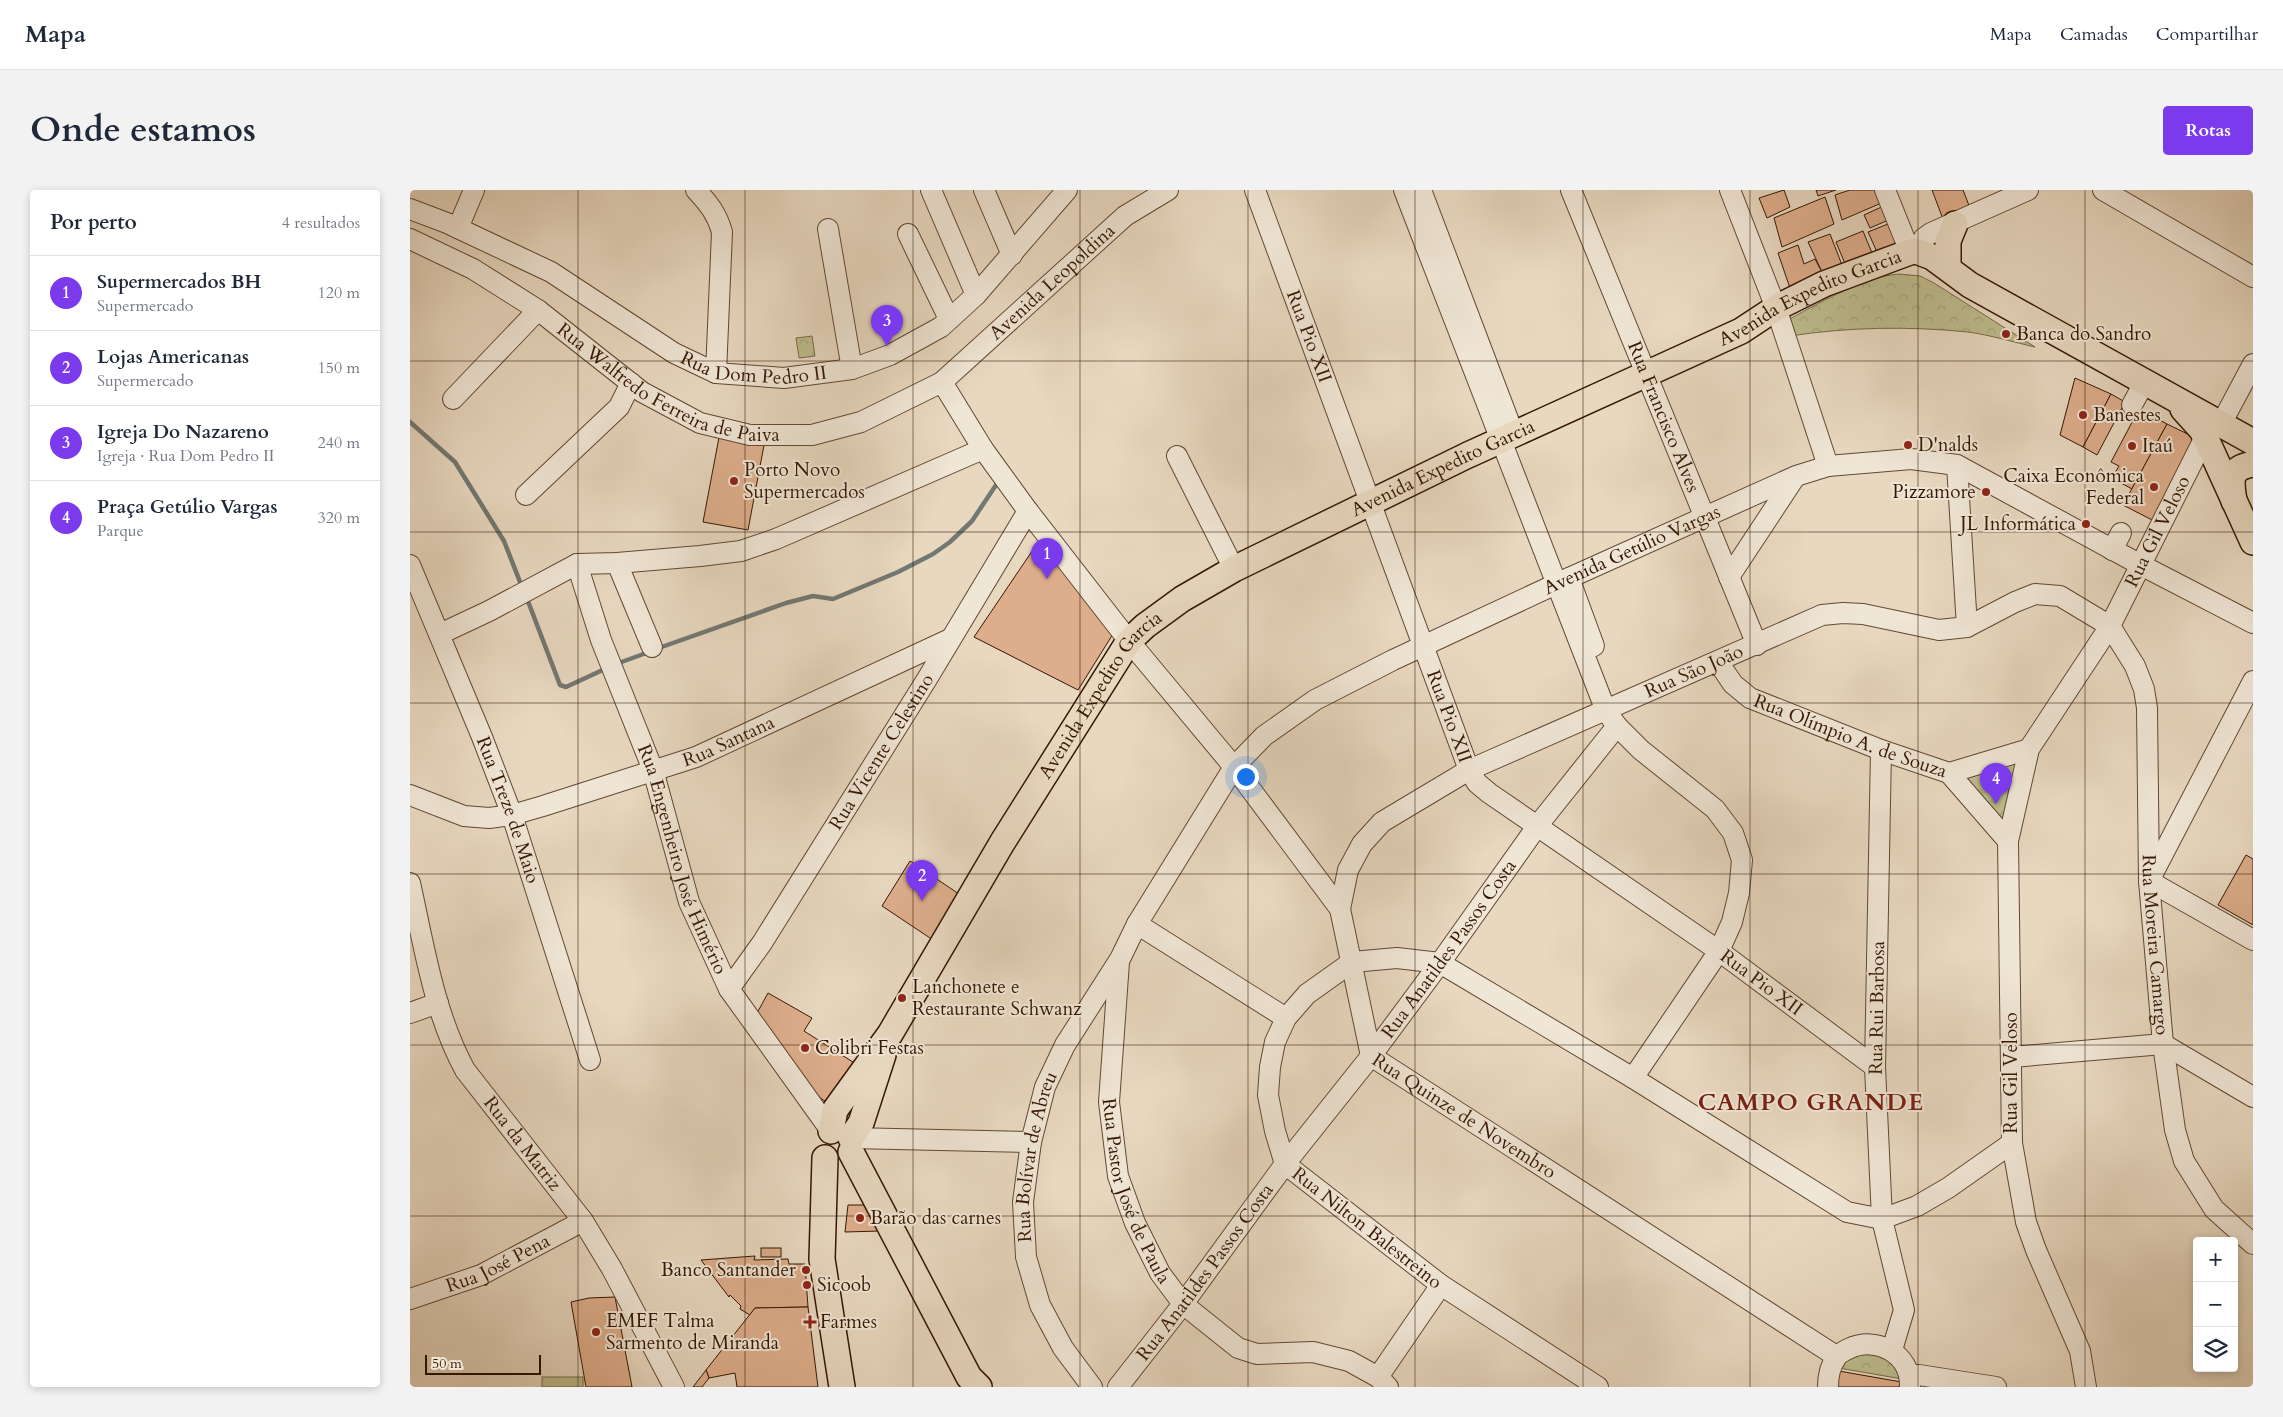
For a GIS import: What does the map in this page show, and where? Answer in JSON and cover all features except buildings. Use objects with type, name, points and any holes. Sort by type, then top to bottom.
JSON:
[{"type":"main road","points":[[1948,268],[1948,241],[1955,224]]},
{"type":"main road","name":"Avenida Expedito Garcia","points":[[844,1140],[861,1123],[890,1034],[1002,843],[1129,641],[1145,626],[1182,599],[1234,568],[1508,438],[1741,331],[1776,308],[1838,278],[1913,251],[1932,257],[1970,285],[2174,400],[2213,431],[2253,442]]},
{"type":"main road","points":[[2213,431],[2234,503],[2253,542]]},
{"type":"main road","points":[[2234,503],[2231,480],[2234,474],[2243,466],[2253,464]]},
{"type":"main road","points":[[842,1387],[822,1259],[825,1158],[834,1162],[840,1162],[847,1158],[844,1140]]},
{"type":"main road","points":[[844,1140],[970,1384]]},
{"type":"street","points":[[458,228],[474,190]]},
{"type":"street","points":[[696,190],[711,206],[718,218],[722,232],[716,373]]},
{"type":"street","points":[[931,190],[976,295]]},
{"type":"street","points":[[984,190],[1012,256]]},
{"type":"street","name":"Rua Dom Pedro II","points":[[410,209],[458,228],[551,272],[674,353],[716,373],[784,378],[852,369],[890,355],[941,327],[976,295],[1012,256],[1067,190]]},
{"type":"street","name":"Avenida Leopoldina","points":[[942,382],[1125,216],[1168,190]]},
{"type":"street","name":"Rua Pio XII","points":[[1255,190],[1372,502],[1469,770],[1477,782],[1489,793],[1719,951],[1875,1067]]},
{"type":"street","points":[[1404,190],[1429,234],[1613,714],[1641,750],[1715,809],[1733,832],[1742,860],[1739,893],[1732,922],[1719,951],[1633,1078]]},
{"type":"street","points":[[1421,190],[1429,234]]},
{"type":"street","name":"Rua Francisco Alves","points":[[1571,190],[1757,645]]},
{"type":"street","points":[[1730,190],[1776,308],[1828,466]]},
{"type":"street","points":[[1885,190],[1913,251],[1924,238],[2028,190]]},
{"type":"street","points":[[2103,190],[2253,276]]},
{"type":"street","points":[[828,229],[852,369]]},
{"type":"street","points":[[908,234],[949,320]]},
{"type":"street","name":"Rua Walfredo Ferreira de Paiva","points":[[410,238],[473,269],[538,310],[642,392],[700,423],[750,435],[812,435],[861,422],[942,382]]},
{"type":"street","points":[[452,399],[538,310]]},
{"type":"street","name":"Rua Gil Veloso","points":[[2110,626],[2140,564],[2213,431],[2253,364]]},
{"type":"street","name":"Rua Quinze de Novembro","points":[[942,382],[983,449],[1028,511],[1129,641],[1234,767],[1340,909],[1371,1056],[1836,1356]]},
{"type":"street","points":[[526,495],[619,407],[631,383]]},
{"type":"street","points":[[2132,405],[2144,383]]},
{"type":"street","points":[[440,634],[489,611],[576,564],[617,563],[740,551],[776,539],[983,449]]},
{"type":"street","points":[[1177,456],[1234,568]]},
{"type":"street","name":"Avenida Getúlio Vargas","points":[[1120,959],[1137,924],[1234,767],[1264,736],[1314,700],[1562,582],[1796,476],[1828,466],[1911,459],[1958,465],[2117,541],[2140,564],[2253,623]]},
{"type":"street","points":[[1958,465],[1966,626]]},
{"type":"street","points":[[1729,577],[1796,476]]},
{"type":"street","name":"Rua Vicente Celestino","points":[[729,989],[762,943],[927,679],[1028,511]]},
{"type":"street","points":[[617,563],[652,647]]},
{"type":"street","name":"Rua Engenheiro José Himério","points":[[576,564],[601,640],[654,770],[689,902],[729,989],[844,1140]]},
{"type":"street","name":"Rua Treze de Maio","points":[[410,565],[440,634],[512,815],[590,1060]]},
{"type":"street","name":"Rua São João","points":[[1340,909],[1348,870],[1362,844],[1382,822],[1469,770],[1613,714],[1718,662],[1822,615],[1863,614],[1939,630],[1966,626],[2035,594],[2060,596],[2110,626]]},
{"type":"street","points":[[2029,749],[2110,626]]},
{"type":"street","name":"Rua Moreira Camargo","points":[[2110,626],[2136,666],[2144,689],[2147,708],[2149,881],[2163,1044],[2175,1130],[2184,1161],[2214,1209],[2253,1244]]},
{"type":"street","name":"Rua Santana","points":[[410,795],[464,816],[489,818],[512,815],[696,757],[950,639]]},
{"type":"street","name":"Rua Olímpio A. de Souza","points":[[1718,662],[1733,684],[1750,698],[1881,750],[1948,773],[2029,749]]},
{"type":"street","points":[[2253,681],[2149,881],[2253,940]]},
{"type":"street","name":"Rua Anatildes Passos Costa","points":[[1118,1387],[1183,1304],[1285,1164],[1371,1056],[1440,963],[1538,826],[1613,714]]},
{"type":"street","name":"Rua Gil Veloso","points":[[2029,749],[2008,841],[2012,1143],[2026,1222],[2036,1250],[2080,1351],[2086,1387]]},
{"type":"street","name":"Rua Rui Barbosa","points":[[1881,750],[1875,1067],[1882,1219],[1904,1310],[1892,1350]]},
{"type":"street","points":[[1948,773],[2008,841]]},
{"type":"street","name":"Rua da Matriz","points":[[410,883],[438,1003],[454,1049],[465,1070],[583,1222],[612,1269],[674,1387]]},
{"type":"street","points":[[1137,924],[1286,1018]]},
{"type":"street","points":[[1352,962],[1397,958],[1440,963],[1633,1078],[1847,1212],[1882,1219],[1917,1206],[1948,1188],[2012,1143]]},
{"type":"street","name":"Rua Bolívar de Abreu","points":[[1092,1387],[1063,1348],[1040,1305],[1026,1257],[1023,1202],[1031,1142],[1045,1087],[1065,1045],[1120,959]]},
{"type":"street","name":"Rua Pastor José de Paula","points":[[1120,959],[1109,1102],[1118,1176],[1135,1223],[1160,1273],[1183,1304],[1238,1348],[1257,1354],[1313,1352],[1349,1361],[1383,1382]]},
{"type":"street","name":"Rua Nilton Balestreino","points":[[1352,962],[1307,994],[1286,1018],[1276,1042],[1270,1067],[1268,1094],[1275,1131],[1285,1164],[1441,1285],[1598,1387]]},
{"type":"street","points":[[410,1012],[438,1003]]},
{"type":"street","points":[[2012,1057],[2163,1044],[2253,1097]]},
{"type":"street","points":[[844,1140],[1031,1142]]},
{"type":"street","name":"Rua José Pena","points":[[410,1299],[481,1275],[583,1222]]},
{"type":"street","points":[[1383,1382],[1441,1285]]},
{"type":"street","points":[[1828,1387],[1831,1367],[1836,1356],[1856,1345],[1865,1344],[1875,1344],[1892,1350],[1900,1357],[1910,1381],[1919,1375],[1996,1387]]},
{"type":"green space","points":[[1899,274],[1920,276],[1934,283],[2035,347],[1976,333],[1946,330],[1879,328],[1790,336],[1784,322],[1855,286],[1870,280]]},
{"type":"green space","points":[[812,336],[815,356],[799,358],[796,338]]},
{"type":"green space","points":[[2029,749],[2008,841],[1949,773]]},
{"type":"green space","points":[[1879,1347],[1908,1380],[1833,1367],[1836,1360]]},
{"type":"green space","points":[[542,1377],[583,1377],[583,1387],[542,1387]]},
{"type":"waterway","points":[[410,422],[455,462],[504,541],[522,587]]},
{"type":"waterway","points":[[656,649],[786,603],[813,596],[833,599],[898,572],[933,554],[950,542],[972,521],[998,482]]},
{"type":"waterway","points":[[526,596],[560,685],[566,687],[607,668]]},
{"type":"waterway","points":[[616,664],[649,652]]},
{"type":"place","name":"Banca do Sandro","points":[[2006,334]]},
{"type":"place","name":"Igreja Do Nazareno","points":[[887,346]]},
{"type":"place","name":"Banestes","points":[[2083,415]]},
{"type":"place","name":"D'nalds","points":[[1908,445]]},
{"type":"place","name":"Itaú","points":[[2132,446]]},
{"type":"place","name":"Porto Novo Supermercados","points":[[734,481]]},
{"type":"place","name":"Caixa Econômica Federal","points":[[2154,487]]},
{"type":"place","name":"Pizzamore","points":[[1986,492]]},
{"type":"place","name":"JL Informática","points":[[2086,524]]},
{"type":"place","name":"Supermercados BH","points":[[1047,579]]},
{"type":"place","name":"Praça Getúlio Vargas","points":[[1996,804]]},
{"type":"place","name":"Lojas Americanas","points":[[922,901]]},
{"type":"place","name":"Lanchonete e Restaurante Schwanz","points":[[902,998]]},
{"type":"place","name":"Colibri Festas","points":[[805,1048]]},
{"type":"place","name":"Barão das carnes","points":[[860,1218]]},
{"type":"place","name":"Banco Santander","points":[[806,1270]]},
{"type":"place","name":"Sicoob","points":[[807,1285]]},
{"type":"place","name":"Farmes","points":[[810,1322]]},
{"type":"place","name":"EMEF Talma Sarmento de Miranda","points":[[596,1332]]},
{"type":"district","name":"CAMPO GRANDE","points":[[1811,1102]]}]
